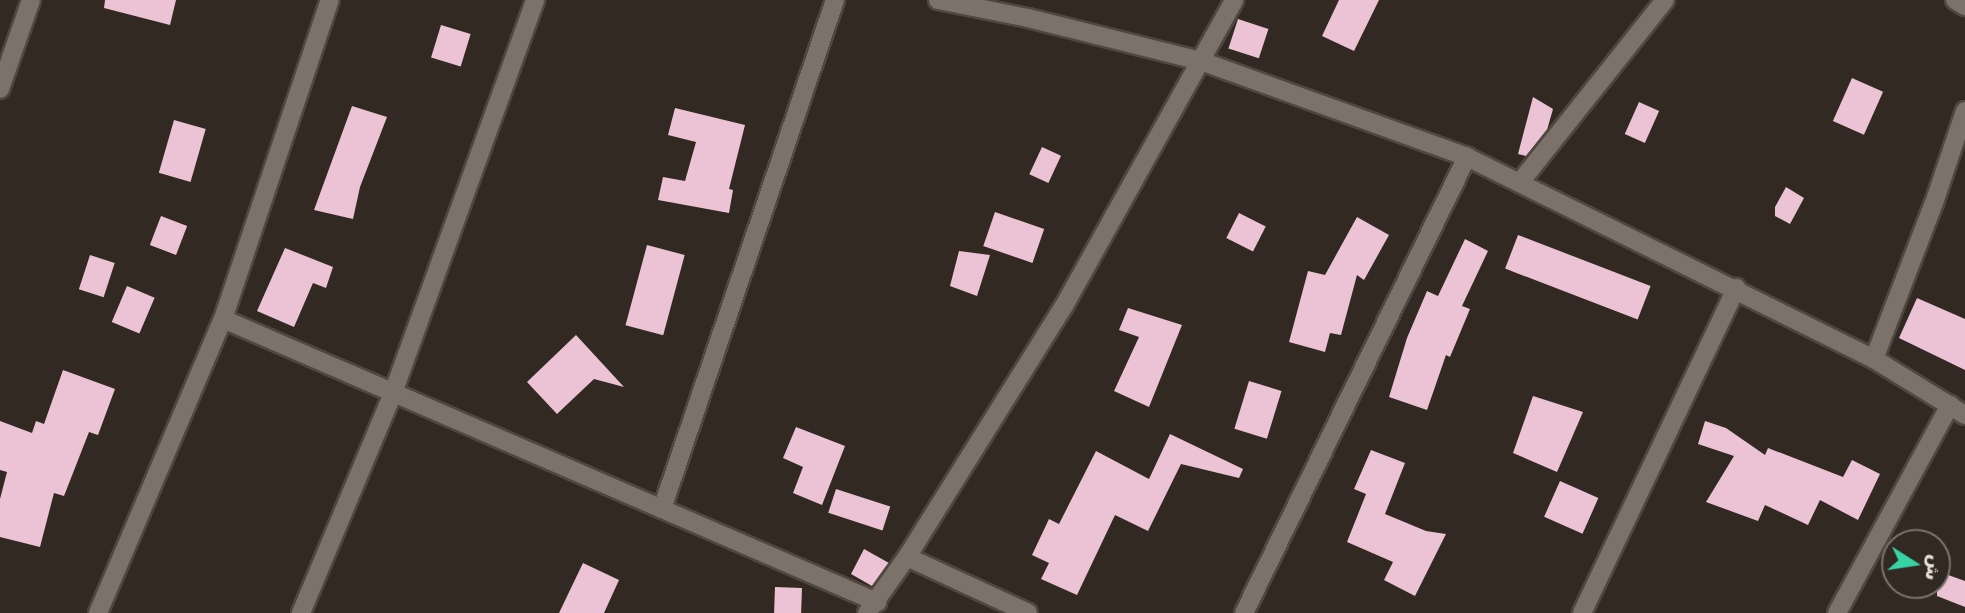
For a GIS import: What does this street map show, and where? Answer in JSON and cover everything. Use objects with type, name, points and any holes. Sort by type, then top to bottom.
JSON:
[{"type":"street","points":[[1,85],[31,0]]},
{"type":"street","points":[[98,613],[223,319],[330,0]]},
{"type":"street","points":[[301,613],[393,393],[535,0]]},
{"type":"street","points":[[662,509],[835,0]]},
{"type":"street","points":[[938,0],[1028,18],[1201,61],[1467,157],[1521,181],[1874,359],[1957,410],[1837,613]]},
{"type":"street","points":[[223,319],[662,509],[872,608],[907,557],[1064,306],[1234,0]]},
{"type":"street","points":[[1521,181],[1665,0]]},
{"type":"street","points":[[1955,0],[1965,6]]},
{"type":"street","points":[[1874,359],[1934,203],[1965,111]]},
{"type":"street","points":[[1244,613],[1467,157]]},
{"type":"street","points":[[1582,613],[1736,288]]},
{"type":"street","points":[[907,557],[1028,613]]},
{"type":"building","points":[[105,0],[176,0],[170,25],[104,8]]},
{"type":"building","points":[[1339,0],[1379,0],[1354,51],[1322,36]]},
{"type":"building","points":[[1238,19],[1268,29],[1259,58],[1228,48]]},
{"type":"building","points":[[441,25],[471,34],[461,67],[431,58]]},
{"type":"building","points":[[1852,78],[1883,92],[1864,135],[1833,121]]},
{"type":"building","points":[[1533,97],[1553,109],[1547,130],[1526,156],[1518,154]]},
{"type":"building","points":[[1639,102],[1659,111],[1645,143],[1625,134]]},
{"type":"building","points":[[352,106],[387,117],[360,187],[353,219],[314,210]]},
{"type":"building","points":[[675,108],[745,125],[729,189],[733,190],[729,213],[658,200],[663,177],[685,181],[696,142],[668,135]]},
{"type":"building","points":[[174,120],[206,129],[191,182],[159,173]]},
{"type":"building","points":[[1042,147],[1061,156],[1048,183],[1029,174]]},
{"type":"building","points":[[1786,187],[1804,198],[1790,224],[1775,216],[1775,207]]},
{"type":"building","points":[[995,212],[1044,229],[1032,263],[983,246]]},
{"type":"building","points":[[1239,213],[1266,227],[1253,252],[1226,238]]},
{"type":"building","points":[[161,216],[187,226],[176,255],[150,245]]},
{"type":"building","points":[[1357,217],[1389,235],[1364,280],[1357,275],[1341,335],[1330,333],[1325,352],[1289,342],[1308,271],[1325,275]]},
{"type":"building","points":[[1518,235],[1651,286],[1638,319],[1505,269]]},
{"type":"building","points":[[1465,239],[1488,251],[1462,306],[1470,309],[1450,357],[1446,355],[1427,410],[1389,397],[1407,338],[1427,291],[1438,296]]},
{"type":"building","points":[[647,245],[685,255],[663,335],[626,325]]},
{"type":"building","points":[[285,248],[333,267],[326,288],[313,283],[294,327],[257,311]]},
{"type":"building","points":[[959,251],[990,255],[977,296],[950,286]]},
{"type":"building","points":[[90,255],[115,263],[104,297],[79,289]]},
{"type":"building","points":[[127,286],[155,298],[139,334],[112,322]]},
{"type":"building","points":[[1917,298],[1965,319],[1965,370],[1899,338]]},
{"type":"building","points":[[1128,308],[1182,325],[1149,407],[1114,391],[1139,337],[1119,330]]},
{"type":"building","points":[[576,335],[624,387],[594,379],[557,414],[527,382]]},
{"type":"building","points":[[63,370],[115,389],[98,435],[89,432],[64,496],[54,493],[40,547],[0,537],[0,499],[7,472],[0,470],[0,421],[32,433],[36,421],[44,424]]},
{"type":"building","points":[[1249,381],[1282,391],[1267,439],[1234,429]]},
{"type":"building","points":[[1533,396],[1583,412],[1557,472],[1513,453]]},
{"type":"building","points":[[1705,421],[1726,428],[1765,455],[1768,448],[1843,477],[1852,460],[1880,474],[1858,520],[1820,500],[1808,525],[1765,505],[1758,521],[1706,502],[1734,456],[1698,444]]},
{"type":"building","points":[[796,427],[845,446],[822,505],[793,493],[803,467],[783,458]]},
{"type":"building","points":[[1170,434],[1243,469],[1239,478],[1181,464],[1148,531],[1115,515],[1077,595],[1041,579],[1049,563],[1032,555],[1049,519],[1059,524],[1096,451],[1149,479]]},
{"type":"building","points":[[1371,450],[1405,463],[1385,514],[1426,531],[1446,534],[1415,596],[1384,580],[1393,562],[1347,542],[1366,494],[1354,489]]},
{"type":"building","points":[[1560,481],[1598,498],[1583,534],[1544,517]]},
{"type":"building","points":[[836,489],[890,507],[882,530],[828,513]]},
{"type":"building","points":[[864,549],[889,563],[872,586],[851,574]]},
{"type":"building","points":[[583,563],[619,580],[604,613],[559,613]]},
{"type":"building","points":[[1951,576],[1965,581],[1965,607],[1945,599],[1951,599]]},
{"type":"building","points":[[775,587],[802,588],[801,613],[774,613]]}]
